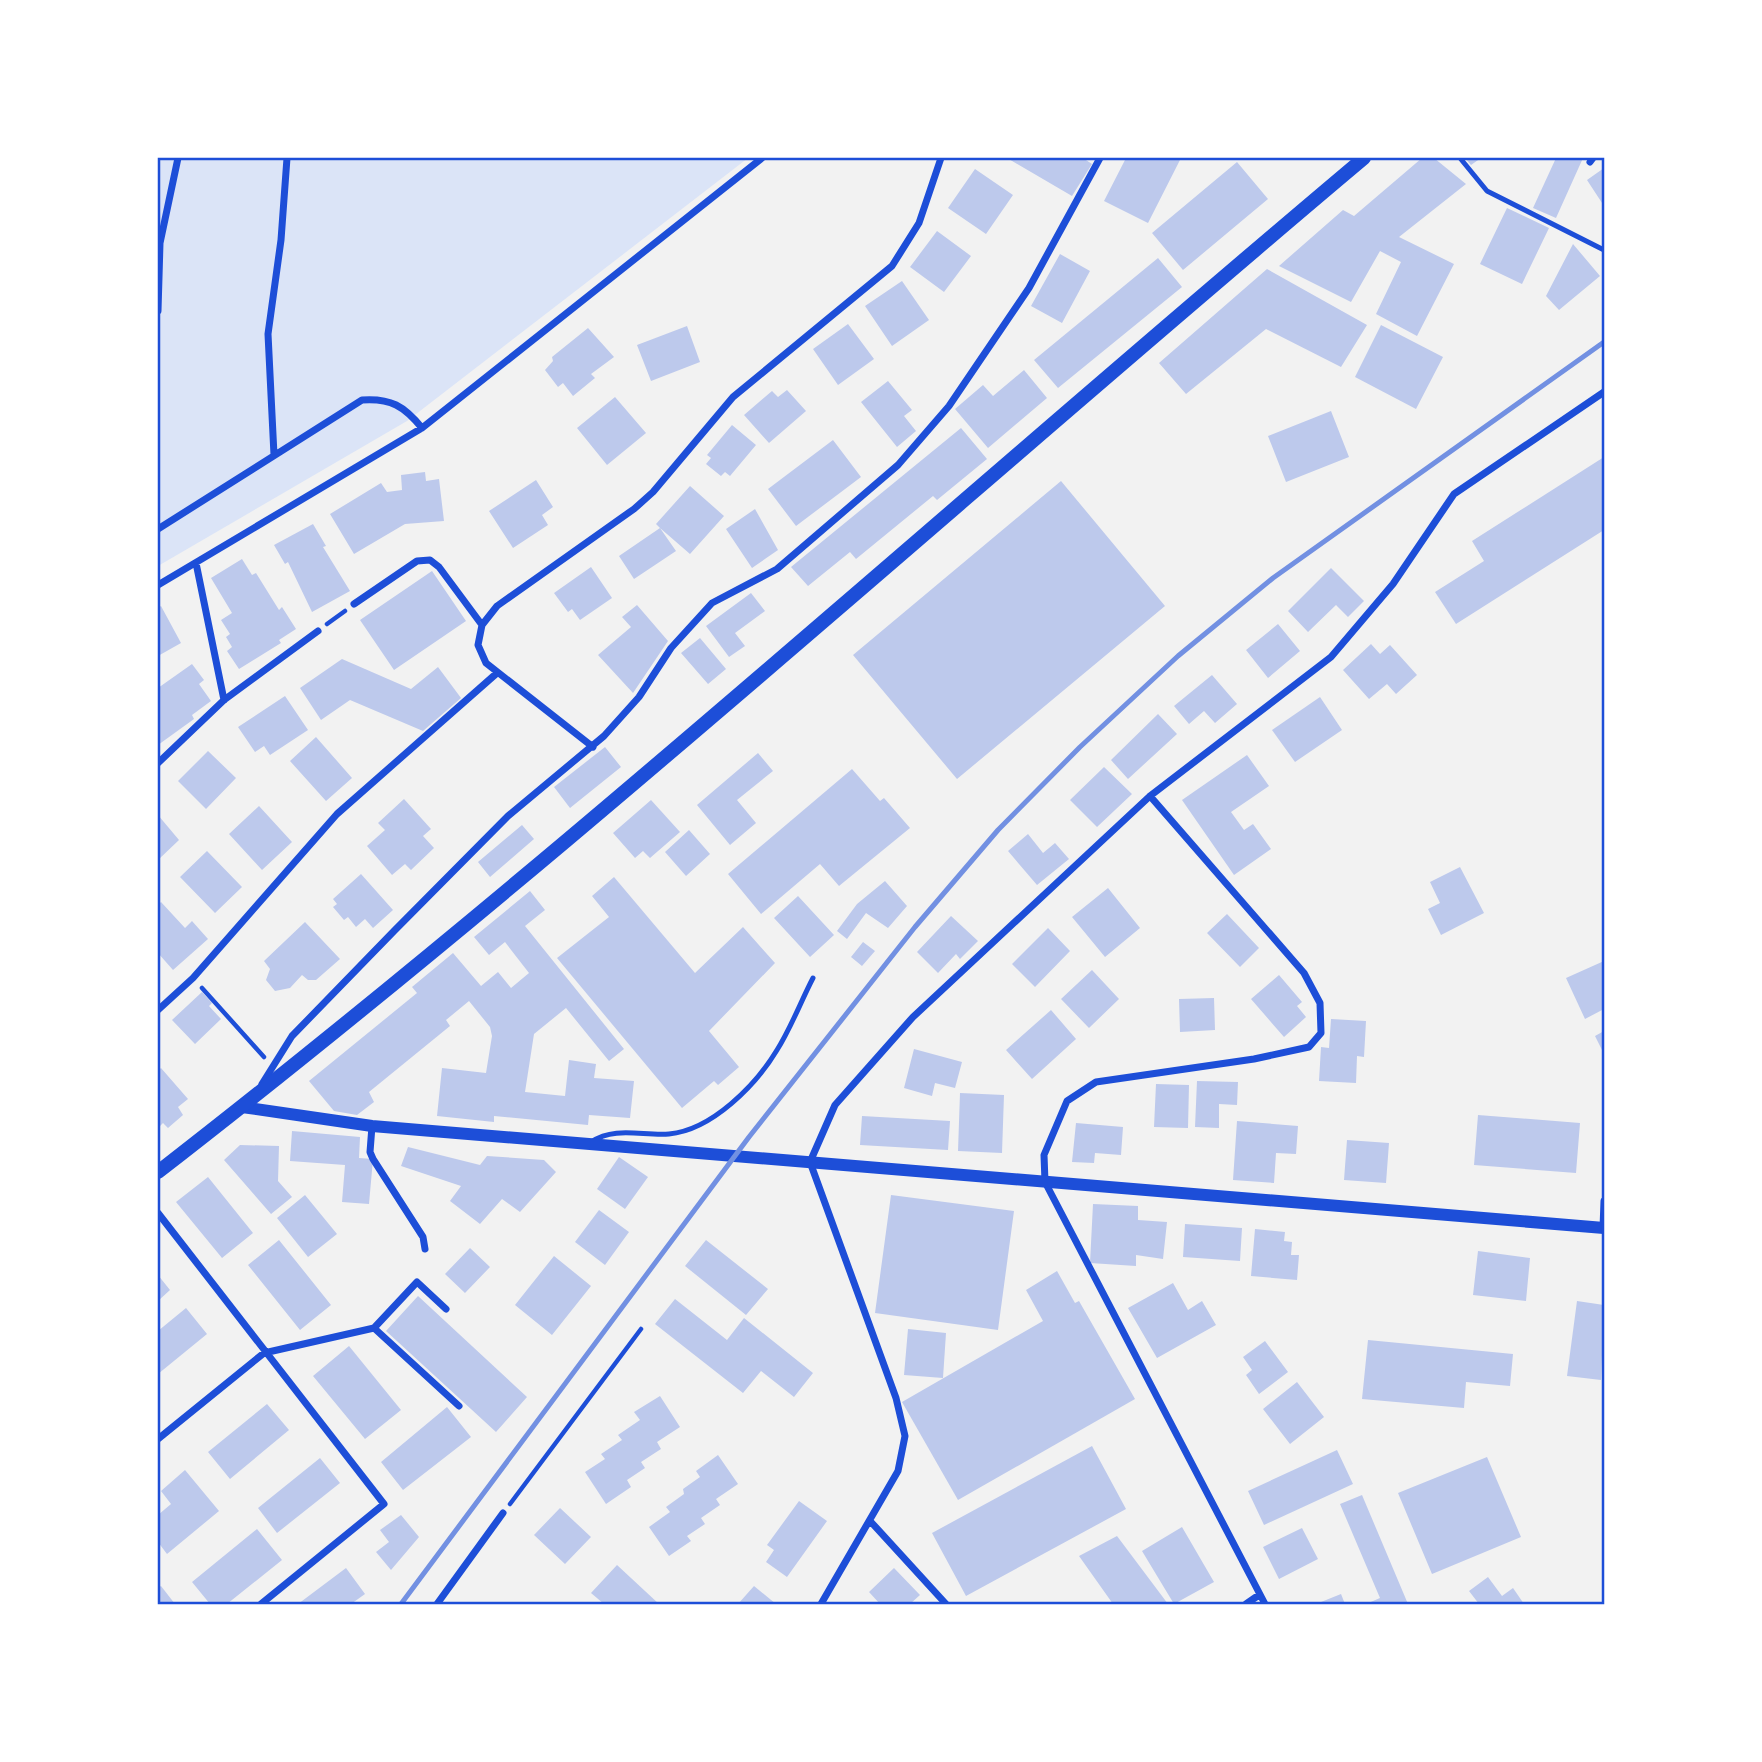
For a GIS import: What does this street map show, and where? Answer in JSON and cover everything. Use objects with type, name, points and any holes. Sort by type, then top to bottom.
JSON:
[{"type":"main road","points":[[158,1172],[256,1097],[479,913],[1023,453],[1364,158]]},
{"type":"street","points":[[158,311],[160,243],[178,158]]},
{"type":"street","points":[[274,455],[268,334],[281,240],[287,158]]},
{"type":"street","points":[[158,586],[422,428],[762,158]]},
{"type":"street","points":[[593,747],[485,663],[478,645],[482,625],[497,606],[634,509],[653,492],[733,397],[892,266],[919,223],[941,158]]},
{"type":"street","points":[[256,1097],[292,1036],[509,816],[593,747],[639,697],[671,648],[712,603],[777,569],[845,513],[907,455],[949,406],[1029,288],[1100,158]]},
{"type":"street","points":[[158,234],[160,243]]},
{"type":"street","points":[[821,1605],[898,1471],[905,1436],[896,1398],[810,1162],[835,1105],[913,1017],[1150,796],[1331,657],[1393,584],[1454,494],[1605,392]]},
{"type":"street","points":[[158,529],[362,400],[384,399],[406,409],[422,428]]},
{"type":"street","points":[[354,604],[417,561],[430,560],[439,567],[482,625]]},
{"type":"street","points":[[196,563],[224,700]]},
{"type":"street","points":[[158,763],[224,700],[318,631]]},
{"type":"street","points":[[158,1010],[193,978],[337,814],[497,673]]},
{"type":"street","points":[[1150,796],[1304,973],[1321,1003],[1321,1033],[1309,1046],[1254,1059],[1097,1082],[1067,1101],[1044,1155],[1045,1181],[1265,1605]]},
{"type":"street","points":[[242,1107],[372,1126],[1604,1228],[1605,1201]]},
{"type":"street","points":[[372,1126],[370,1152],[423,1237],[425,1249]]},
{"type":"street","points":[[158,1213],[264,1353],[384,1504],[261,1605]]},
{"type":"street","points":[[158,1440],[264,1353],[374,1328],[417,1282],[446,1309]]},
{"type":"street","points":[[374,1328],[459,1406]]},
{"type":"street","points":[[437,1605],[503,1513]]},
{"type":"street","points":[[871,1522],[946,1605]]},
{"type":"street","points":[[1246,1605],[1259,1595]]},
{"type":"lane","points":[[1460,158],[1487,191],[1604,250]]},
{"type":"lane","points":[[588,1144],[604,1133],[671,1134],[694,1128],[720,1111],[752,1083],[777,1050],[813,978]]},
{"type":"path","points":[[318,631],[354,604]]},
{"type":"path","points":[[193,978],[265,1058]]},
{"type":"path","points":[[503,1513],[641,1329]]},
{"type":"shaded area","points":[[158,158],[748,158],[407,421],[158,566]]},
{"type":"building","points":[[1007,158],[1083,158],[1092,164],[1072,196]]},
{"type":"building","points":[[1126,158],[1181,158],[1148,223],[1104,201]]},
{"type":"building","points":[[1422,158],[1434,158],[1466,184],[1399,237],[1454,264],[1417,336],[1376,314],[1401,262],[1380,251],[1351,302],[1279,266],[1343,210],[1354,216]]},
{"type":"building","points":[[1465,158],[1481,158],[1471,165]]},
{"type":"building","points":[[1556,158],[1583,158],[1556,218],[1533,208]]},
{"type":"building","points":[[1237,162],[1268,199],[1183,270],[1152,233]]},
{"type":"building","points":[[1604,168],[1604,206],[1587,180]]},
{"type":"building","points":[[975,169],[1013,195],[986,234],[948,208]]},
{"type":"building","points":[[1507,208],[1549,228],[1522,284],[1480,264]]},
{"type":"building","points":[[937,231],[971,256],[944,292],[910,267]]},
{"type":"building","points":[[1573,244],[1600,276],[1559,310],[1546,296]]},
{"type":"building","points":[[1060,254],[1090,271],[1062,323],[1031,306]]},
{"type":"building","points":[[1158,258],[1182,287],[1058,388],[1034,360]]},
{"type":"building","points":[[1267,269],[1367,325],[1341,367],[1266,329],[1186,394],[1159,363]]},
{"type":"building","points":[[902,281],[929,320],[892,346],[865,306]]},
{"type":"building","points":[[848,324],[874,359],[838,385],[813,349]]},
{"type":"building","points":[[1381,325],[1443,357],[1416,409],[1355,377]]},
{"type":"building","points":[[687,326],[700,362],[651,381],[637,345]]},
{"type":"building","points":[[588,328],[614,357],[591,374],[595,378],[573,396],[563,383],[558,387],[545,370],[553,361],[552,357]]},
{"type":"building","points":[[1024,370],[1047,398],[988,448],[955,409],[983,385],[993,396]]},
{"type":"building","points":[[888,381],[912,410],[904,416],[916,431],[897,447],[861,402]]},
{"type":"building","points":[[787,390],[806,411],[769,443],[744,415],[772,391],[778,397]]},
{"type":"building","points":[[615,397],[646,433],[607,465],[577,428]]},
{"type":"building","points":[[1331,411],[1349,457],[1286,482],[1268,436]]},
{"type":"building","points":[[732,425],[756,445],[730,476],[725,472],[721,476],[706,464],[711,458],[707,455]]},
{"type":"building","points":[[961,428],[987,459],[937,500],[933,496],[856,559],[850,552],[808,586],[791,567]]},
{"type":"building","points":[[833,440],[861,477],[796,526],[768,489]]},
{"type":"building","points":[[1604,457],[1604,530],[1456,624],[1435,592],[1484,561],[1472,541]]},
{"type":"building","points":[[425,472],[426,481],[439,479],[444,521],[405,524],[354,554],[330,514],[381,483],[387,492],[402,490],[401,475]]},
{"type":"building","points":[[536,480],[553,507],[542,515],[548,525],[513,548],[489,511]]},
{"type":"building","points":[[1061,481],[1165,606],[957,779],[853,655]]},
{"type":"building","points":[[690,486],[724,516],[690,554],[656,524]]},
{"type":"building","points":[[755,509],[778,550],[752,568],[726,529]]},
{"type":"building","points":[[313,524],[326,546],[323,547],[350,591],[312,612],[288,562],[285,564],[274,545]]},
{"type":"building","points":[[660,528],[676,551],[634,579],[619,556]]},
{"type":"building","points":[[242,559],[252,575],[256,573],[279,610],[282,607],[296,629],[279,640],[281,643],[239,669],[227,651],[232,647],[226,637],[230,634],[221,620],[232,613],[211,578]]},
{"type":"building","points":[[591,567],[612,598],[580,620],[572,609],[568,612],[554,593]]},
{"type":"building","points":[[1331,568],[1364,601],[1348,617],[1336,605],[1308,632],[1288,611]]},
{"type":"building","points":[[432,571],[466,621],[394,670],[360,620]]},
{"type":"building","points":[[751,593],[765,611],[735,633],[745,646],[729,657],[706,626]]},
{"type":"building","points":[[637,605],[668,641],[633,693],[598,655],[631,627],[622,617]]},
{"type":"building","points":[[161,606],[181,643],[158,656],[158,608]]},
{"type":"building","points":[[1278,624],[1300,651],[1268,678],[1246,650]]},
{"type":"building","points":[[700,638],[726,669],[708,684],[681,653]]},
{"type":"building","points":[[1371,644],[1380,654],[1390,645],[1417,675],[1396,694],[1387,684],[1369,699],[1343,670]]},
{"type":"building","points":[[342,659],[411,689],[438,667],[461,698],[423,731],[350,700],[321,720],[300,688]]},
{"type":"building","points":[[192,664],[204,680],[199,684],[211,701],[192,715],[194,719],[158,745],[158,688]]},
{"type":"building","points":[[1212,675],[1237,704],[1215,723],[1204,711],[1189,724],[1174,706]]},
{"type":"building","points":[[285,696],[308,730],[270,755],[264,746],[255,752],[238,727]]},
{"type":"building","points":[[1320,697],[1342,730],[1295,762],[1272,730]]},
{"type":"building","points":[[1158,714],[1177,734],[1128,779],[1111,760]]},
{"type":"building","points":[[316,737],[352,778],[326,801],[290,761]]},
{"type":"building","points":[[605,747],[621,767],[570,808],[554,787]]},
{"type":"building","points":[[208,751],[236,778],[206,809],[178,781]]},
{"type":"building","points":[[758,753],[773,771],[737,800],[756,823],[730,845],[697,805]]},
{"type":"building","points":[[1247,755],[1269,786],[1231,812],[1244,830],[1253,824],[1271,849],[1234,875],[1182,800]]},
{"type":"building","points":[[1104,767],[1132,794],[1097,827],[1070,800]]},
{"type":"building","points":[[852,769],[880,801],[884,798],[910,828],[839,886],[820,864],[761,914],[728,874]]},
{"type":"building","points":[[404,799],[431,829],[423,836],[434,848],[411,870],[405,864],[392,875],[367,846],[385,830],[378,823]]},
{"type":"building","points":[[651,800],[680,832],[650,858],[643,851],[635,858],[613,833]]},
{"type":"building","points":[[259,806],[292,842],[262,870],[229,834]]},
{"type":"building","points":[[158,815],[179,840],[158,860]]},
{"type":"building","points":[[522,825],[534,839],[490,877],[478,862]]},
{"type":"building","points":[[689,830],[710,854],[686,876],[665,852]]},
{"type":"building","points":[[1028,834],[1043,853],[1055,843],[1069,859],[1037,885],[1008,851]]},
{"type":"building","points":[[207,851],[242,887],[215,913],[180,877]]},
{"type":"building","points":[[1460,867],[1484,913],[1441,935],[1428,909],[1440,903],[1430,882]]},
{"type":"building","points":[[361,874],[393,910],[373,928],[365,919],[356,927],[348,917],[344,920],[333,907],[337,904],[333,899]]},
{"type":"building","points":[[614,877],[695,973],[743,927],[775,963],[709,1031],[739,1067],[718,1085],[714,1081],[682,1108],[557,958],[609,917],[592,896]]},
{"type":"building","points":[[885,881],[907,906],[888,928],[866,913],[847,939],[837,931],[857,904]]},
{"type":"building","points":[[1108,888],[1140,928],[1105,957],[1072,917]]},
{"type":"building","points":[[530,891],[545,910],[525,926],[624,1049],[609,1061],[566,1008],[534,1034],[525,1092],[565,1096],[569,1060],[596,1064],[594,1078],[634,1081],[630,1118],[589,1115],[588,1125],[494,1116],[494,1122],[437,1116],[442,1068],[486,1073],[492,1036],[490,1027],[469,1001],[446,1020],[450,1026],[369,1092],[374,1102],[357,1115],[334,1111],[309,1081],[417,993],[412,987],[453,953],[481,986],[498,972],[511,988],[529,973],[505,942],[489,955],[474,937]]},
{"type":"building","points":[[798,896],[834,935],[810,957],[774,918]]},
{"type":"building","points":[[161,902],[185,928],[192,921],[208,939],[173,970],[158,953],[158,905]]},
{"type":"building","points":[[1227,914],[1259,948],[1240,967],[1207,933]]},
{"type":"building","points":[[951,916],[978,941],[960,959],[956,954],[938,973],[917,952]]},
{"type":"building","points":[[305,922],[340,959],[316,980],[308,980],[302,975],[290,988],[275,991],[266,980],[270,969],[264,961]]},
{"type":"building","points":[[1048,928],[1070,951],[1035,987],[1012,964]]},
{"type":"building","points":[[863,942],[875,951],[862,966],[851,957]]},
{"type":"building","points":[[1604,961],[1604,1009],[1585,1019],[1566,978]]},
{"type":"building","points":[[1092,970],[1119,999],[1089,1028],[1061,999]]},
{"type":"building","points":[[1279,975],[1302,1002],[1297,1006],[1306,1017],[1284,1037],[1251,999]]},
{"type":"building","points":[[202,992],[212,1003],[209,1006],[221,1019],[195,1044],[172,1020]]},
{"type":"building","points":[[1214,998],[1215,1030],[1180,1032],[1179,999]]},
{"type":"building","points":[[1051,1010],[1076,1039],[1032,1079],[1006,1050]]},
{"type":"building","points":[[1331,1019],[1366,1021],[1364,1057],[1357,1056],[1356,1083],[1319,1081],[1321,1047],[1329,1048]]},
{"type":"building","points":[[1604,1031],[1604,1054],[1595,1036]]},
{"type":"building","points":[[914,1049],[962,1062],[955,1088],[935,1083],[932,1096],[904,1088]]},
{"type":"building","points":[[161,1068],[188,1099],[178,1107],[183,1115],[168,1128],[163,1123],[158,1128],[158,1071]]},
{"type":"building","points":[[1197,1081],[1238,1082],[1237,1105],[1219,1104],[1219,1128],[1195,1127]]},
{"type":"building","points":[[1156,1084],[1189,1085],[1188,1128],[1154,1127]]},
{"type":"building","points":[[960,1093],[1004,1095],[1002,1153],[958,1151]]},
{"type":"building","points":[[1478,1115],[1580,1123],[1576,1173],[1474,1165]]},
{"type":"building","points":[[862,1116],[950,1121],[948,1150],[860,1145]]},
{"type":"building","points":[[1237,1121],[1298,1126],[1296,1154],[1276,1153],[1274,1183],[1233,1180]]},
{"type":"building","points":[[1076,1123],[1123,1127],[1121,1155],[1095,1153],[1094,1163],[1072,1162]]},
{"type":"building","points":[[292,1131],[360,1137],[359,1158],[373,1159],[369,1204],[342,1202],[345,1165],[290,1161]]},
{"type":"building","points":[[1347,1140],[1389,1143],[1386,1183],[1344,1180]]},
{"type":"building","points":[[240,1145],[279,1146],[278,1181],[292,1197],[271,1214],[224,1160]]},
{"type":"building","points":[[408,1147],[480,1165],[487,1156],[544,1160],[556,1172],[520,1212],[502,1199],[480,1224],[450,1201],[461,1186],[401,1166]]},
{"type":"building","points":[[619,1157],[648,1177],[625,1209],[597,1189]]},
{"type":"building","points":[[208,1177],[253,1233],[222,1258],[176,1202]]},
{"type":"building","points":[[305,1195],[337,1234],[308,1257],[277,1218]]},
{"type":"building","points":[[891,1195],[1014,1211],[998,1330],[875,1313]]},
{"type":"building","points":[[1093,1204],[1138,1206],[1138,1220],[1167,1222],[1163,1259],[1136,1255],[1136,1266],[1090,1263]]},
{"type":"building","points":[[599,1210],[629,1232],[605,1265],[575,1242]]},
{"type":"building","points":[[1185,1224],[1242,1228],[1240,1261],[1183,1257]]},
{"type":"building","points":[[1255,1229],[1285,1232],[1284,1241],[1292,1242],[1291,1255],[1299,1255],[1297,1280],[1251,1276]]},
{"type":"building","points":[[279,1240],[331,1305],[300,1330],[248,1265]]},
{"type":"building","points":[[706,1240],[768,1289],[746,1315],[685,1266]]},
{"type":"building","points":[[470,1248],[490,1267],[465,1293],[445,1274]]},
{"type":"building","points":[[1478,1251],[1530,1258],[1526,1301],[1473,1295]]},
{"type":"building","points":[[554,1256],[591,1286],[552,1335],[515,1305]]},
{"type":"building","points":[[1057,1271],[1075,1303],[1079,1301],[1135,1399],[958,1500],[902,1402],[1043,1321],[1026,1290]]},
{"type":"building","points":[[158,1275],[170,1290],[158,1301]]},
{"type":"building","points":[[1173,1283],[1188,1310],[1202,1301],[1216,1325],[1157,1358],[1128,1308]]},
{"type":"building","points":[[418,1296],[527,1397],[496,1432],[386,1331]]},
{"type":"building","points":[[675,1299],[727,1340],[744,1318],[813,1373],[794,1397],[761,1371],[743,1393],[655,1324]]},
{"type":"building","points":[[1577,1301],[1604,1305],[1601,1380],[1567,1376]]},
{"type":"building","points":[[186,1308],[207,1334],[158,1374],[158,1331]]},
{"type":"building","points":[[908,1329],[946,1333],[943,1378],[904,1375]]},
{"type":"building","points":[[1368,1340],[1513,1354],[1510,1386],[1466,1382],[1464,1408],[1362,1399]]},
{"type":"building","points":[[1265,1341],[1288,1372],[1259,1394],[1246,1375],[1252,1370],[1243,1357]]},
{"type":"building","points":[[349,1346],[401,1410],[365,1439],[313,1376]]},
{"type":"building","points":[[1297,1382],[1324,1417],[1290,1444],[1263,1409]]},
{"type":"building","points":[[660,1396],[680,1427],[657,1442],[661,1449],[641,1462],[645,1468],[627,1480],[631,1487],[606,1504],[585,1472],[605,1459],[601,1454],[622,1440],[618,1435],[640,1420],[634,1412]]},
{"type":"building","points":[[267,1404],[289,1430],[230,1479],[208,1452]]},
{"type":"building","points":[[447,1407],[471,1437],[403,1490],[381,1462]]},
{"type":"building","points":[[1092,1446],[1126,1509],[966,1596],[932,1533]]},
{"type":"building","points":[[1337,1450],[1353,1484],[1264,1525],[1248,1491]]},
{"type":"building","points":[[718,1455],[738,1484],[716,1499],[720,1505],[701,1518],[705,1524],[687,1536],[691,1541],[669,1556],[649,1527],[670,1512],[666,1507],[684,1494],[683,1489],[700,1477],[696,1471]]},
{"type":"building","points":[[1487,1457],[1521,1537],[1432,1574],[1398,1493]]},
{"type":"building","points":[[320,1458],[340,1483],[277,1533],[258,1508]]},
{"type":"building","points":[[185,1470],[219,1511],[167,1554],[158,1542],[158,1515],[171,1504],[161,1491]]},
{"type":"building","points":[[1362,1495],[1408,1604],[1366,1604],[1380,1598],[1340,1504]]},
{"type":"building","points":[[799,1501],[827,1521],[787,1577],[766,1562],[774,1550],[767,1545]]},
{"type":"building","points":[[560,1508],[591,1537],[565,1564],[534,1535]]},
{"type":"building","points":[[401,1515],[419,1537],[391,1570],[376,1552],[389,1542],[380,1530]]},
{"type":"building","points":[[1182,1527],[1214,1582],[1174,1604],[1142,1551]]},
{"type":"building","points":[[1302,1528],[1318,1559],[1279,1579],[1263,1547]]},
{"type":"building","points":[[257,1529],[282,1560],[227,1604],[210,1604],[192,1582]]},
{"type":"building","points":[[1117,1536],[1168,1604],[1113,1604],[1079,1556]]},
{"type":"building","points":[[617,1565],[659,1604],[604,1604],[591,1593]]},
{"type":"building","points":[[346,1568],[365,1594],[351,1604],[298,1604]]},
{"type":"building","points":[[894,1568],[920,1595],[910,1604],[880,1604],[869,1592]]},
{"type":"building","points":[[1488,1577],[1502,1596],[1513,1588],[1524,1604],[1479,1604],[1469,1591]]},
{"type":"building","points":[[161,1586],[175,1604],[158,1604],[158,1588]]},
{"type":"building","points":[[754,1586],[776,1604],[738,1604]]},
{"type":"building","points":[[1341,1594],[1345,1604],[1316,1604]]},
{"type":"railway","points":[[401,1604],[749,1137],[915,927],[998,830],[1080,747],[1178,656],[1273,578],[1604,342]]}]
